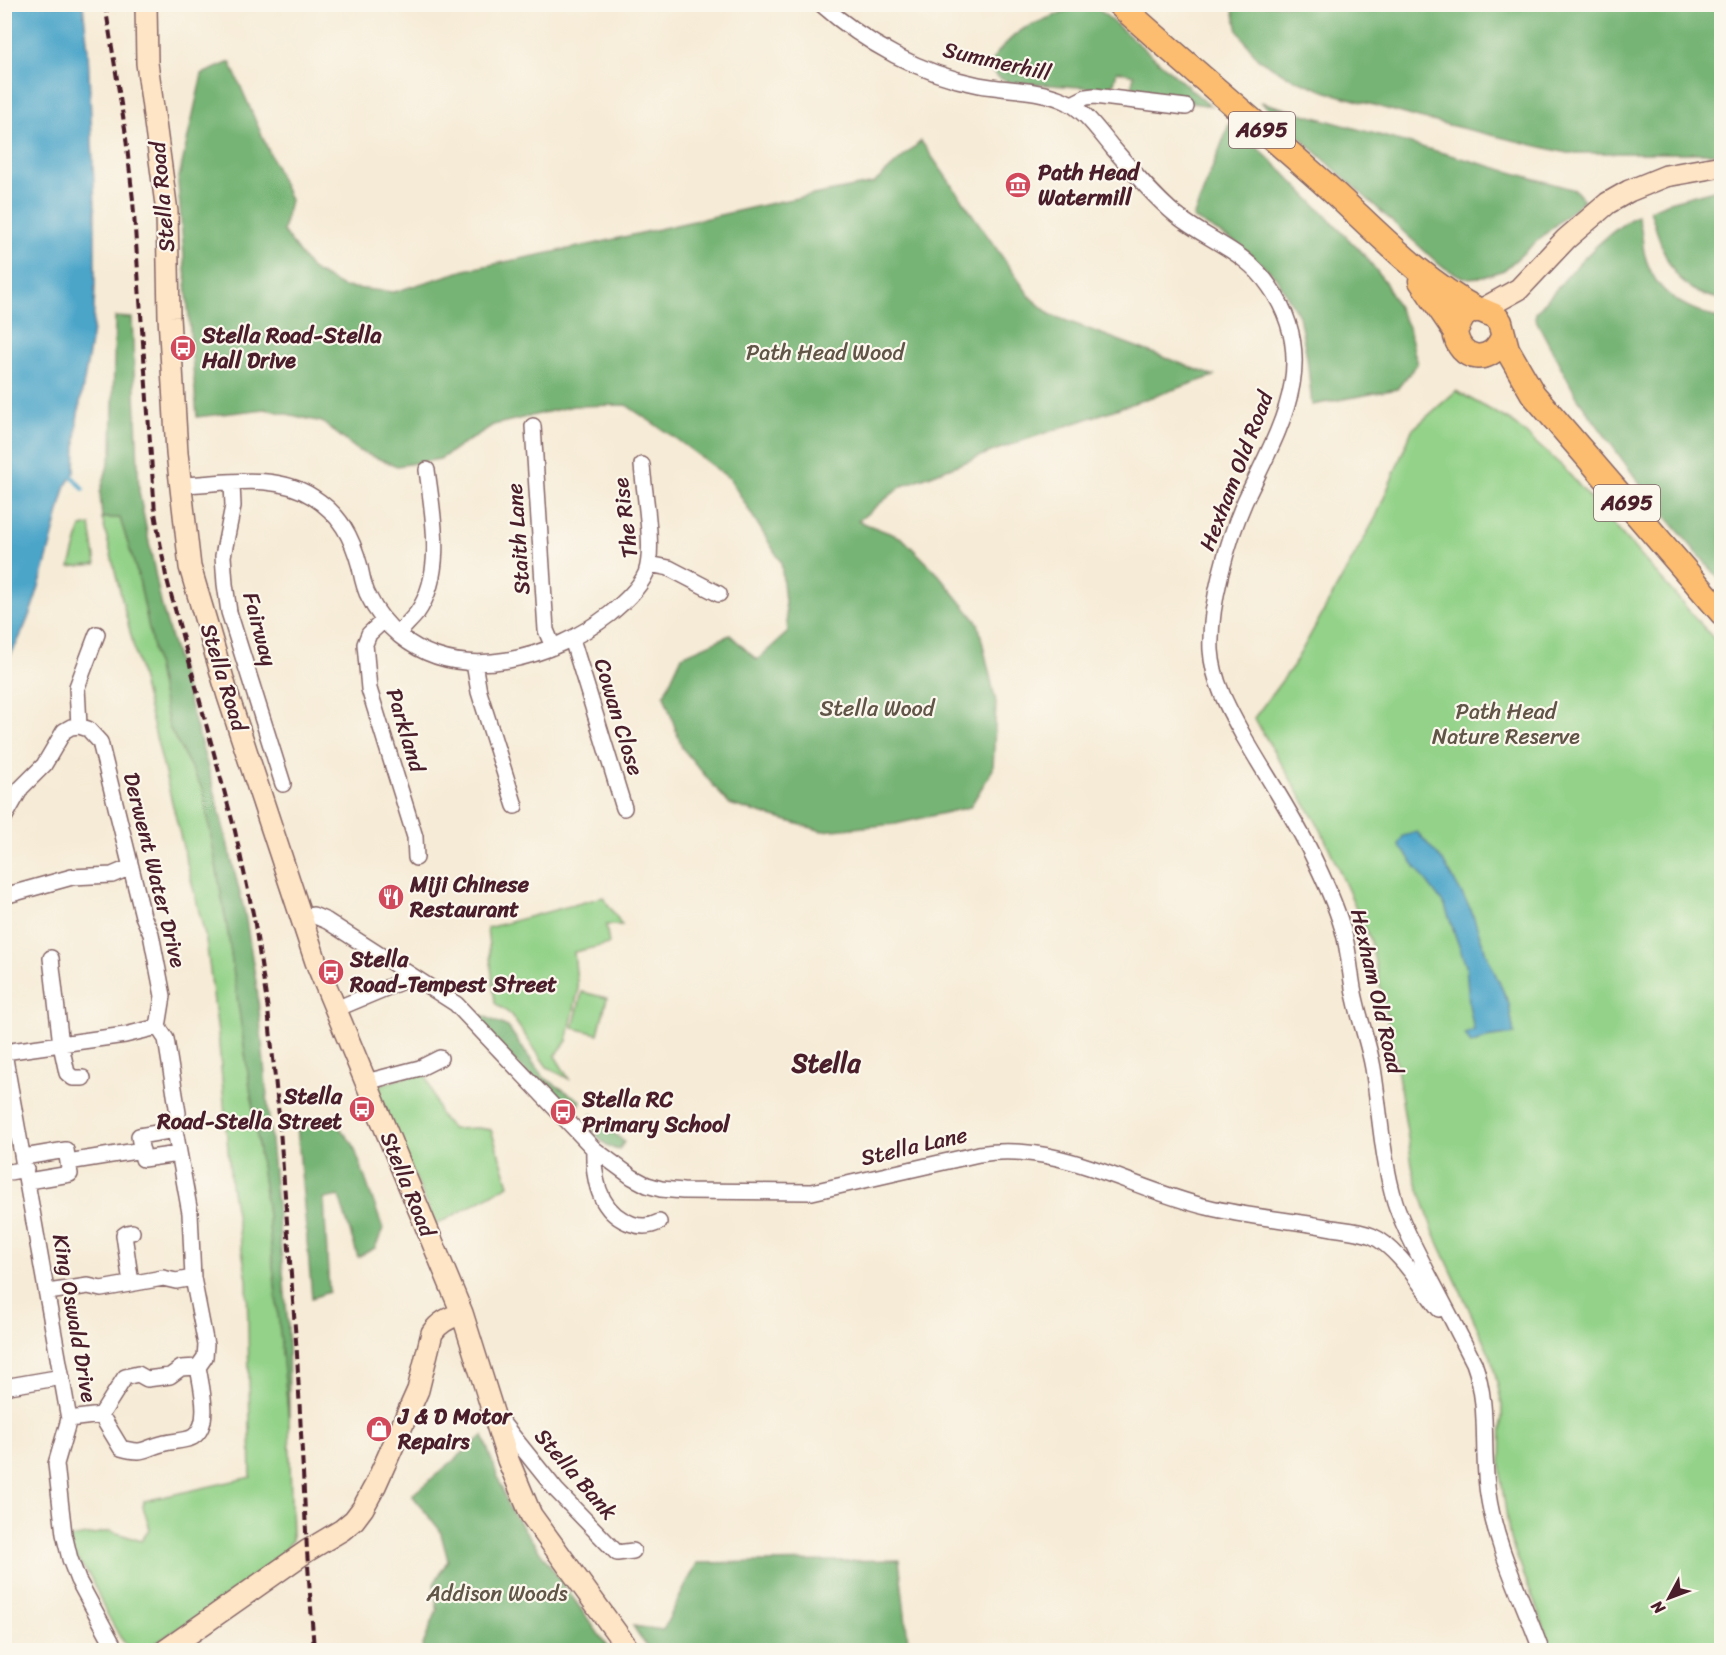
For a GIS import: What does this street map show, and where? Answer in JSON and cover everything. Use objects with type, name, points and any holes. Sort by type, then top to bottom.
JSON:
[{"type":"main road","name":"Stella Road","points":[[146,4],[147,63],[167,212],[169,317],[180,485],[190,567],[228,696],[316,962],[462,1313],[508,1460],[531,1515],[629,1650]]},
{"type":"main road","name":"A695","points":[[1119,4],[1319,179],[1403,258],[1461,300],[1495,316],[1507,349],[1533,393],[1722,613]]},
{"type":"main road","points":[[1455,331],[1463,316],[1480,310],[1519,289],[1566,239],[1629,190],[1666,176],[1722,166]]},
{"type":"main road","name":"A695","points":[[1403,258],[1439,305],[1455,331],[1460,348],[1471,356],[1481,357],[1502,369],[1533,393]]},
{"type":"main road","points":[[1481,357],[1495,350],[1519,289]]},
{"type":"main road","points":[[166,1650],[354,1520],[363,1508],[418,1390],[432,1333],[437,1325],[462,1313]]},
{"type":"street","name":"Summerhill","points":[[821,4],[860,36],[887,51],[939,74],[975,84],[1048,95],[1072,104]]},
{"type":"street","points":[[1072,104],[1086,97],[1123,94],[1186,107]]},
{"type":"street","name":"Hexham Old Road","points":[[1072,104],[1166,207],[1187,224],[1233,250],[1260,274],[1287,314],[1296,363],[1293,383],[1277,436],[1245,503],[1231,539],[1213,609],[1212,655],[1219,687],[1231,713],[1316,861],[1334,903],[1344,934],[1356,1001],[1372,1063],[1394,1199],[1404,1225],[1474,1363],[1484,1401],[1485,1467],[1494,1526],[1541,1650]]},
{"type":"street","name":"Staith Lane","points":[[533,426],[546,630],[553,647]]},
{"type":"street","name":"The Rise","points":[[642,465],[650,549],[649,564],[669,568],[719,594]]},
{"type":"street","points":[[398,634],[416,614],[430,585],[435,539],[427,470]]},
{"type":"street","points":[[180,485],[260,482],[297,488],[329,510],[350,535],[368,596],[384,620],[414,647],[447,659],[474,663],[526,657],[572,639],[610,614],[636,589],[645,576],[649,564]]},
{"type":"street","name":"Fairway","points":[[232,483],[233,506],[223,556],[229,612],[283,784]]},
{"type":"street","name":"Parkland","points":[[384,620],[369,634],[365,644],[365,658],[375,712],[415,837],[416,858]]},
{"type":"street","points":[[4,818],[17,793],[44,765],[64,731],[80,726],[77,687],[97,634]]},
{"type":"street","name":"Cowan Close","points":[[572,639],[624,808]]},
{"type":"street","points":[[474,663],[479,692],[515,806]]},
{"type":"street","name":"Derwent Water Drive","points":[[80,726],[88,729],[100,742],[143,916],[152,934],[163,996],[158,1027],[166,1040],[178,1113],[175,1130],[190,1213],[193,1278],[206,1345],[205,1357],[198,1367],[205,1418],[200,1430],[192,1437],[163,1443],[138,1452],[121,1448],[101,1415]]},
{"type":"street","points":[[4,896],[72,877],[112,875],[131,867]]},
{"type":"street","name":"Stella Lane","points":[[301,918],[314,915],[320,917],[456,1004],[594,1149],[632,1177],[661,1188],[794,1193],[826,1190],[998,1151],[1041,1154],[1070,1161],[1206,1207],[1368,1234],[1386,1245],[1395,1254],[1457,1330]]},
{"type":"street","points":[[51,958],[61,1044],[67,1073],[73,1078],[83,1077]]},
{"type":"street","points":[[336,1009],[398,983],[410,975]]},
{"type":"street","points":[[4,1052],[125,1035],[158,1027]]},
{"type":"street","name":"King Oswald Drive","points":[[4,1052],[69,1419],[56,1464],[64,1534],[78,1580],[116,1650]]},
{"type":"street","points":[[366,1082],[420,1068],[440,1058]]},
{"type":"street","points":[[175,1130],[139,1136],[143,1159],[178,1154]]},
{"type":"street","points":[[594,1149],[594,1170],[599,1191],[613,1212],[628,1223],[638,1226],[651,1226],[659,1222]]},
{"type":"street","points":[[4,1173],[26,1169],[66,1150],[70,1174],[26,1169]]},
{"type":"street","points":[[68,1162],[142,1150]]},
{"type":"street","points":[[1386,1245],[1404,1225]]},
{"type":"street","points":[[131,1283],[124,1235],[132,1232]]},
{"type":"street","points":[[48,1292],[88,1286],[101,1289],[163,1278],[176,1281],[193,1278]]},
{"type":"street","points":[[69,1419],[101,1415],[125,1377],[138,1374],[147,1379],[170,1376],[181,1368],[198,1367]]},
{"type":"street","points":[[4,1387],[62,1377]]},
{"type":"street","name":"Stella Bank","points":[[493,1412],[556,1490],[617,1553],[633,1551]]},
{"type":"green space","points":[[1232,5],[1721,5],[1721,153],[1567,153],[1419,118],[1327,92],[1287,76],[1257,58],[1238,31]]},
{"type":"green space","points":[[1078,6],[1096,7],[1210,106],[1141,93],[1132,85],[1134,75],[1117,71],[1114,83],[1108,89],[1008,82],[991,69],[992,61],[999,50],[1016,34]]},
{"type":"green space","name":"Path Head Wood","points":[[230,62],[290,200],[283,231],[311,269],[343,287],[394,292],[465,270],[874,183],[921,141],[1031,298],[1051,315],[1214,376],[1007,446],[902,486],[858,521],[902,538],[939,575],[978,623],[996,702],[993,769],[970,807],[896,824],[822,831],[729,804],[682,748],[664,695],[682,656],[730,635],[757,660],[788,632],[781,562],[730,479],[626,405],[573,406],[493,425],[440,459],[397,466],[359,451],[322,422],[265,409],[197,417],[178,182],[202,74]]},
{"type":"green space","points":[[1261,102],[1575,190],[1584,200],[1504,270],[1483,277],[1464,278],[1441,266]]},
{"type":"green space","points":[[1230,122],[1280,169],[1366,257],[1385,282],[1409,329],[1417,364],[1397,389],[1312,405],[1307,357],[1299,316],[1276,277],[1237,243],[1193,218]]},
{"type":"green space","points":[[1722,188],[1721,300],[1699,293],[1679,278],[1666,258],[1650,210],[1669,202]]},
{"type":"green space","points":[[1637,215],[1641,226],[1645,256],[1657,282],[1674,299],[1721,320],[1721,581],[1651,499],[1577,397],[1535,318],[1536,313],[1583,259],[1609,235]]},
{"type":"green space","points":[[115,317],[132,318],[139,492],[161,603],[212,782],[245,914],[257,988],[288,1326],[289,1420],[267,1207],[228,933],[203,790],[169,727],[139,579],[120,518],[102,518],[100,493],[112,451]]},
{"type":"green space","name":"Path Head Nature Reserve","points":[[1456,391],[1511,421],[1562,466],[1721,647],[1721,1650],[1553,1650],[1510,1539],[1501,1479],[1502,1404],[1491,1357],[1433,1231],[1413,1171],[1395,1055],[1370,939],[1321,830],[1254,718],[1293,666],[1376,517],[1412,430]]},
{"type":"green space","points":[[102,518],[120,518],[139,579],[169,727],[203,790],[228,933],[267,1207],[289,1420],[292,1540],[283,1554],[201,1614],[145,1650],[135,1650],[127,1646],[120,1637],[90,1576],[75,1557],[69,1538],[111,1531],[141,1541],[150,1529],[143,1507],[144,1501],[251,1477],[247,1280],[231,1185],[218,1033],[206,940]]},
{"type":"green space","points":[[90,525],[96,564],[70,567],[81,527]]},
{"type":"green space","points":[[603,897],[622,925],[606,925],[609,944],[574,952],[578,992],[567,1041],[555,1056],[569,1079],[547,1067],[511,1015],[495,1003],[487,928]]},
{"type":"green space","points":[[582,992],[607,998],[598,1034],[573,1028]]},
{"type":"green space","points":[[468,1012],[475,1012],[508,1027],[543,1077],[581,1101],[578,1106],[562,1110]]},
{"type":"green space","points":[[425,1072],[440,1115],[452,1129],[491,1130],[509,1185],[436,1225],[375,1086]]},
{"type":"green space","points":[[592,1114],[624,1142],[619,1150],[604,1143],[587,1122]]},
{"type":"green space","points":[[330,1116],[353,1144],[383,1229],[375,1248],[358,1257],[339,1196],[324,1199],[329,1292],[312,1298],[297,1125]]},
{"type":"green space","name":"Addison Woods","points":[[483,1436],[509,1508],[610,1650],[424,1650],[423,1645],[437,1610],[434,1584],[448,1560],[440,1530],[412,1495]]},
{"type":"green space","points":[[899,1560],[909,1650],[649,1650],[633,1626],[663,1630],[697,1563]]},
{"type":"water","points":[[5,4],[83,5],[88,50],[95,208],[95,287],[93,330],[77,420],[75,472],[66,485],[35,600],[5,664]]},
{"type":"water","points":[[1417,832],[1443,861],[1471,910],[1486,953],[1509,1004],[1514,1034],[1486,1038],[1471,1044],[1465,1034],[1474,1030],[1469,1005],[1466,966],[1445,906],[1399,845],[1403,836]]},
{"type":"waterway","points":[[72,476],[83,489]]},
{"type":"railway","points":[[105,4],[125,129],[133,200],[155,513],[166,576],[235,831],[254,918],[268,1010],[279,1116],[297,1354],[314,1650]]},
{"type":"place","name":"Path Head Watermill","points":[[1018,185]]},
{"type":"place","name":"Stella Road-Stella Hall Drive","points":[[183,348]]},
{"type":"place","name":"Miji Chinese Restaurant","points":[[391,897]]},
{"type":"place","name":"Stella Road-Tempest Street","points":[[331,972]]},
{"type":"place","name":"Stella Road-Stella Street","points":[[362,1109]]},
{"type":"place","name":"Stella RC Primary School","points":[[563,1112]]},
{"type":"place","name":"J & D Motor Repairs","points":[[379,1429]]},
{"type":"district","name":"Stella","points":[[826,1063]]},
{"type":"park label","name":"Stella Wood","points":[[877,708]]}]
